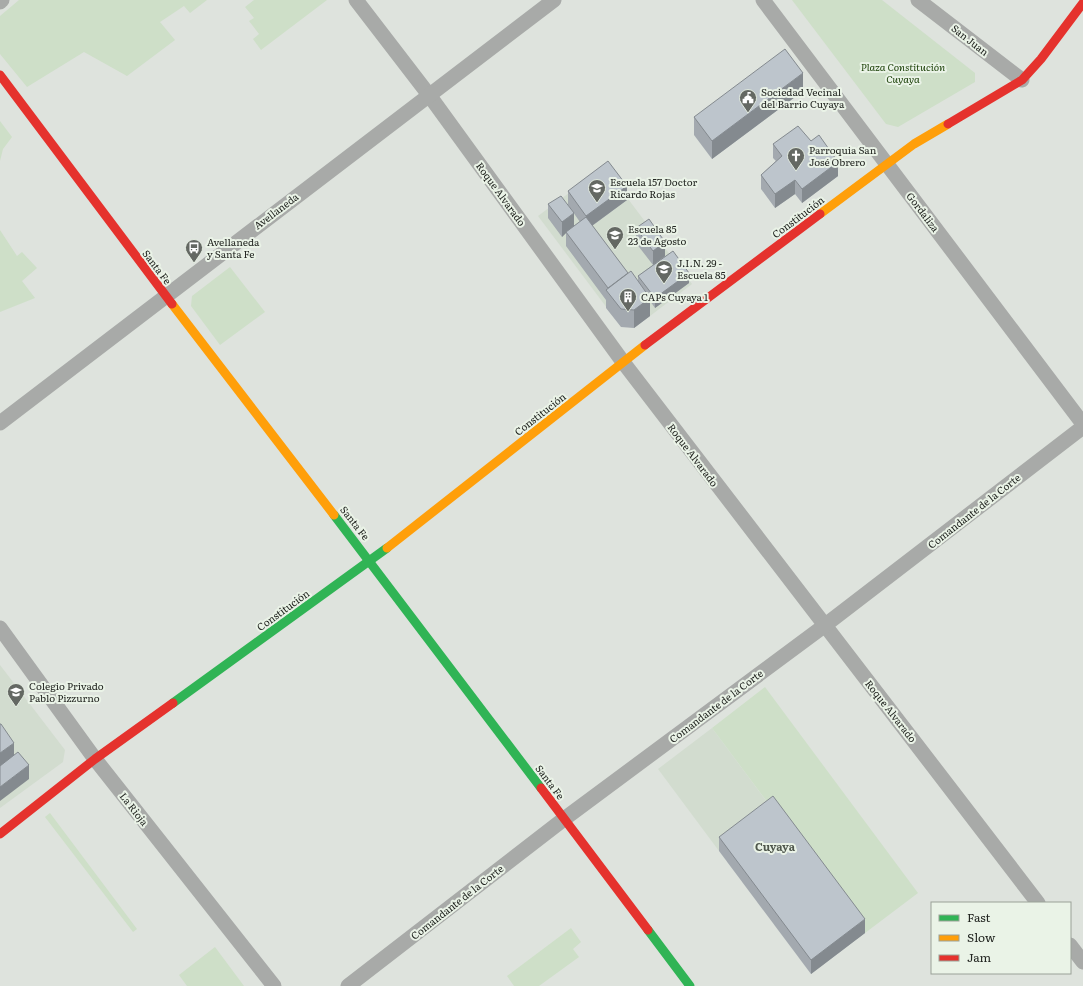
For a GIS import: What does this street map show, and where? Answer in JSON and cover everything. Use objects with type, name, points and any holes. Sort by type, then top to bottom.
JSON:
[{"type":"street","name":"Roque Alvarado","points":[[356,0],[429,95],[622,362],[1037,902]]},
{"type":"street","name":"Avellaneda","points":[[0,423],[554,0]]},
{"type":"street","name":"Gordaliza","points":[[764,0],[1083,425]]},
{"type":"street","name":"San Juan","points":[[918,0],[1022,80]]},
{"type":"street","name":"Constitución","points":[[0,834],[95,759],[370,561],[622,362],[886,164],[914,144],[1022,80],[1041,59],[1083,3]]},
{"type":"street","name":"Santa Fe","points":[[0,75],[165,296],[370,561],[690,986]]},
{"type":"street","name":"Comandante de la Corte","points":[[348,986],[564,819],[824,626],[1083,425]]},
{"type":"street","name":"La Rioja","points":[[0,628],[95,759],[274,986]]},
{"type":"street","points":[[1071,946],[1083,962]]},
{"type":"shaded area","name":"Escuela 85 23 de Agosto","points":[[604,167],[692,284],[650,316],[631,290],[607,308],[538,216]]},
{"type":"shaded area","name":"Colegio Privado Pablo Pizzurno","points":[[0,665],[65,750],[63,762],[0,808]]},
{"type":"shaded area","points":[[712,728],[773,810],[719,851],[658,769]]},
{"type":"green space","points":[[19,0],[207,0],[190,13],[184,6],[160,22],[175,40],[127,76],[84,52],[27,87],[0,54],[0,16]]},
{"type":"green space","points":[[254,0],[327,0],[261,50],[253,39],[259,34],[249,21],[254,18],[245,7]]},
{"type":"green space","name":"Plaza Constitución Cuyaya","points":[[792,0],[882,0],[975,73],[975,82],[898,127],[886,124]]},
{"type":"green space","points":[[0,121],[12,137],[3,149],[0,161]]},
{"type":"green space","points":[[0,230],[17,256],[22,252],[37,268],[22,281],[35,298],[0,312]]},
{"type":"green space","points":[[230,267],[265,312],[220,345],[191,306],[192,296]]},
{"type":"green space","points":[[765,687],[918,893],[865,933],[712,728]]},
{"type":"green space","points":[[50,813],[137,929],[133,932],[45,817]]},
{"type":"green space","points":[[571,928],[581,942],[573,949],[579,957],[539,986],[514,986],[507,976]]},
{"type":"green space","points":[[215,947],[244,986],[187,986],[179,975]]},
{"type":"building","points":[[785,49],[803,73],[712,141],[694,117]]},
{"type":"building","points":[[798,126],[811,141],[819,135],[838,162],[802,189],[795,180],[775,194],[761,175],[782,156],[773,144]]},
{"type":"building","points":[[608,161],[627,186],[586,216],[568,191]]},
{"type":"building","points":[[561,196],[574,213],[562,222],[548,204]]},
{"type":"building","points":[[586,217],[628,273],[608,288],[566,232]]},
{"type":"building","points":[[649,219],[665,242],[653,251],[636,228]]},
{"type":"building","name":"J.I.N. 29 - Escuela 85","points":[[673,251],[689,273],[655,298],[638,276]]},
{"type":"building","points":[[631,271],[650,298],[634,310],[621,309],[606,290]]},
{"type":"building","points":[[0,724],[14,743],[0,753]]},
{"type":"building","points":[[18,752],[29,765],[0,787],[0,766]]},
{"type":"building","points":[[773,796],[865,919],[811,960],[719,837]]},
{"type":"traffic: fast","points":[[334,515],[541,788]]},
{"type":"traffic: fast","points":[[173,703],[387,548]]},
{"type":"traffic: fast","points":[[648,930],[690,986]]},
{"type":"traffic: slow","points":[[820,214],[914,144],[948,124]]},
{"type":"traffic: slow","points":[[172,304],[334,515]]},
{"type":"traffic: slow","points":[[387,548],[645,345]]},
{"type":"traffic: jam","points":[[948,124],[1022,80],[1041,59],[1083,3]]},
{"type":"traffic: jam","points":[[0,75],[172,304]]},
{"type":"traffic: jam","points":[[645,345],[820,214]]},
{"type":"traffic: jam","points":[[0,834],[95,759],[173,703]]},
{"type":"traffic: jam","points":[[541,788],[648,930]]},
{"type":"place","name":"Sociedad Vecinal del Barrio Cuyaya","points":[[748,113]]},
{"type":"place","name":"Parroquia San José Obrero","points":[[796,171]]},
{"type":"place","name":"Escuela 157 Doctor Ricardo Rojas","points":[[597,203]]},
{"type":"place","name":"Escuela 85 23 de Agosto","points":[[615,250]]},
{"type":"place","name":"Avellaneda y Santa Fe","points":[[194,263]]},
{"type":"place","name":"J.I.N. 29 - Escuela 85","points":[[664,284]]},
{"type":"place","name":"CAPs Cuyaya 1","points":[[628,312]]},
{"type":"place","name":"Colegio Privado Pablo Pizzurno","points":[[16,707]]},
{"type":"district","name":"Cuyaya","points":[[775,847]]}]
